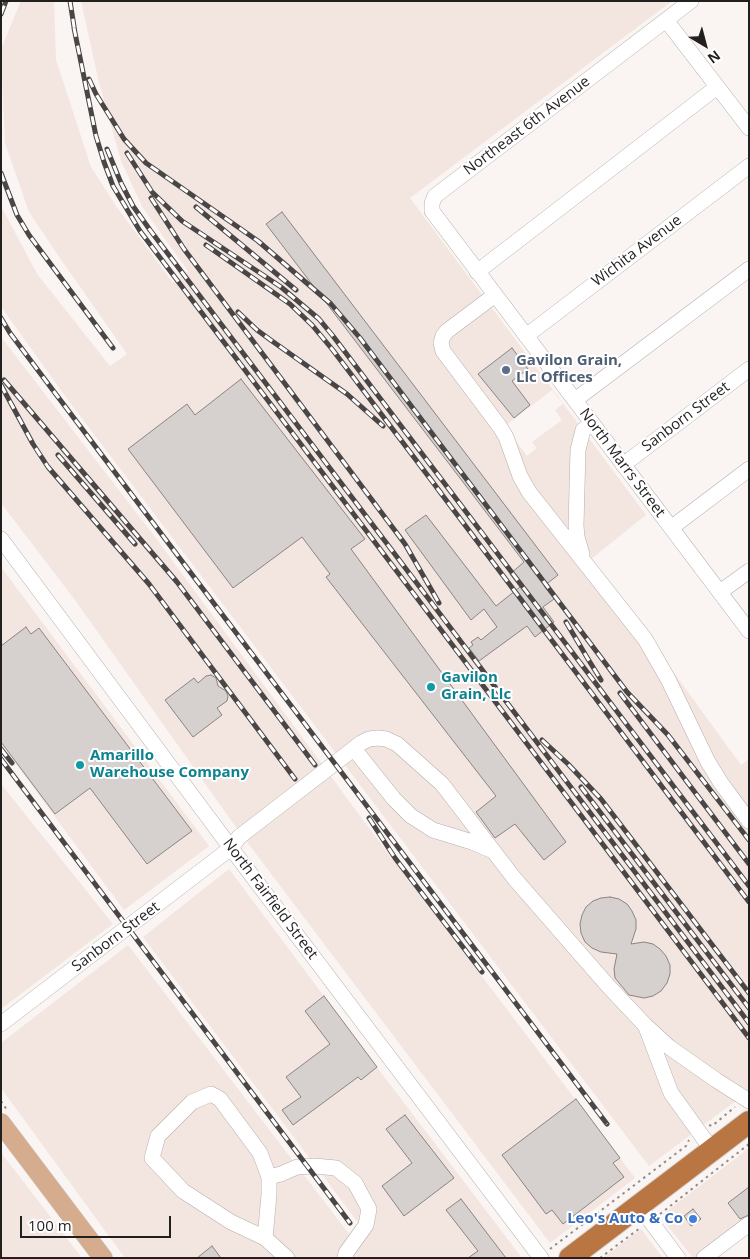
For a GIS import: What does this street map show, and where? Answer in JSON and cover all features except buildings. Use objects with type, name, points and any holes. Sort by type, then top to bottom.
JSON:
[{"type":"highway","points":[[554,1255],[646,1217],[712,1150],[749,1122]]},
{"type":"main road","points":[[1,1123],[103,1258]]},
{"type":"street","name":"Northeast 6th Avenue","points":[[477,272],[432,211],[432,203],[435,196],[691,1]]},
{"type":"street","points":[[666,20],[749,128]]},
{"type":"street","points":[[477,272],[717,87]]},
{"type":"street","name":"Wichita Avenue","points":[[526,336],[749,166]]},
{"type":"street","points":[[575,400],[749,269]]},
{"type":"street","name":"North Marrs Street","points":[[477,272],[749,631]]},
{"type":"street","points":[[495,295],[447,331],[441,343],[443,351],[500,427],[506,437],[520,476],[530,492],[645,639],[668,679],[708,762],[749,821]]},
{"type":"street","name":"Sanborn Street","points":[[623,465],[749,369]]},
{"type":"street","points":[[586,565],[577,537],[577,466],[580,436],[583,430],[592,423]]},
{"type":"street","points":[[671,528],[749,469]]},
{"type":"street","name":"North Fairfield Street","points":[[1,539],[231,848],[554,1255]]},
{"type":"street","points":[[720,592],[749,570]]},
{"type":"street","name":"Sanborn Street","points":[[1,1024],[231,848],[239,837],[354,749],[369,739],[386,739],[412,756],[446,789],[514,878],[645,1025],[669,1047],[747,1099]]},
{"type":"street","points":[[354,749],[394,799],[411,816],[432,830],[472,842],[494,852]]},
{"type":"street","points":[[645,1025],[671,1093],[712,1150]]},
{"type":"street","points":[[265,1238],[269,1176],[260,1153],[220,1099],[211,1094],[192,1102],[158,1136],[152,1158],[183,1191],[231,1222],[265,1238],[287,1258]]},
{"type":"street","points":[[269,1176],[297,1167],[314,1166],[336,1168],[355,1182],[369,1209],[366,1225],[346,1253],[345,1258]]},
{"type":"street","points":[[646,1217],[678,1258]]},
{"type":"street","points":[[704,1258],[749,1224]]},
{"type":"path","points":[[554,1255],[686,1146],[690,1139],[708,1125],[712,1126],[735,1108],[736,1104],[747,1099]]},
{"type":"path","points":[[600,1258],[646,1217],[661,1211],[749,1144]]},
{"type":"shaded area","points":[[21,1],[54,1],[56,60],[91,167],[116,206],[173,283],[188,271],[143,208],[121,161],[99,82],[81,1],[672,1],[410,198],[646,515],[591,559],[741,765],[749,759],[749,1091],[649,1166],[68,400],[2,308],[1,206],[37,274],[110,366],[127,354],[29,212],[5,143],[1,49]],"holes":[[[552,390],[563,404],[555,410],[562,420],[532,442],[537,448],[527,456],[505,426]]]},
{"type":"shaded area","points":[[1,337],[155,537],[360,816],[635,1178],[550,1243],[238,830],[75,600],[1,503]]},
{"type":"shaded area","name":"Amarillo Warehouse Company","points":[[1,567],[209,846],[124,910],[1,744]]},
{"type":"shaded area","points":[[1,784],[113,924],[1,1009]]},
{"type":"shaded area","points":[[229,869],[522,1258],[125,1258],[1,1088],[1,1043],[128,945],[349,1234],[360,1225],[143,937]]},
{"type":"shaded area","points":[[749,1148],[749,1218],[696,1258],[693,1258],[664,1221],[666,1212]]},
{"type":"shaded area","points":[[1,1153],[16,1172],[82,1258],[1,1258]]},
{"type":"shaded area","points":[[641,1229],[663,1258],[603,1258]]},
{"type":"railway","points":[[1,14],[6,1]]},
{"type":"railway","points":[[70,1],[75,33]]},
{"type":"railway","points":[[74,28],[96,136],[104,162],[113,186],[140,231],[749,1038]]},
{"type":"railway","points":[[89,79],[96,94],[124,139],[146,163],[258,241],[331,304],[360,338],[627,692],[668,735],[749,840]]},
{"type":"railway","points":[[107,149],[133,206],[150,230],[749,1023]]},
{"type":"railway","points":[[127,153],[152,192],[182,221],[281,287],[319,319],[749,886]]},
{"type":"railway","points":[[1,173],[17,215],[29,235],[113,348]]},
{"type":"railway","points":[[151,198],[184,249],[405,544],[439,603]]},
{"type":"railway","points":[[196,207],[296,290]]},
{"type":"railway","points":[[206,245],[290,304],[312,325],[441,493]]},
{"type":"railway","points":[[238,312],[257,330],[347,394],[383,426]]},
{"type":"railway","points":[[1,318],[55,393],[607,1124]]},
{"type":"railway","points":[[4,380],[177,582],[315,765]]},
{"type":"railway","points":[[1,385],[33,444],[48,467],[149,584],[295,779]]},
{"type":"railway","points":[[58,455],[135,544]]},
{"type":"railway","points":[[437,488],[749,902]]},
{"type":"railway","points":[[566,622],[601,680]]},
{"type":"railway","points":[[620,693],[749,864]]},
{"type":"railway","points":[[542,740],[601,799],[749,993]]},
{"type":"railway","points":[[1,749],[12,763]]},
{"type":"railway","points":[[1,759],[350,1223]]},
{"type":"railway","points":[[581,787],[749,1008]]},
{"type":"railway","points":[[369,818],[395,858],[482,972]]},
{"type":"place","name":"Gavilon Grain, Llc Offices","points":[[506,370]]},
{"type":"place","name":"Gavilon Grain, Llc","points":[[431,687]]},
{"type":"place","name":"Amarillo Warehouse Company","points":[[80,765]]},
{"type":"place","name":"Leo's Auto & Co","points":[[693,1219]]}]
